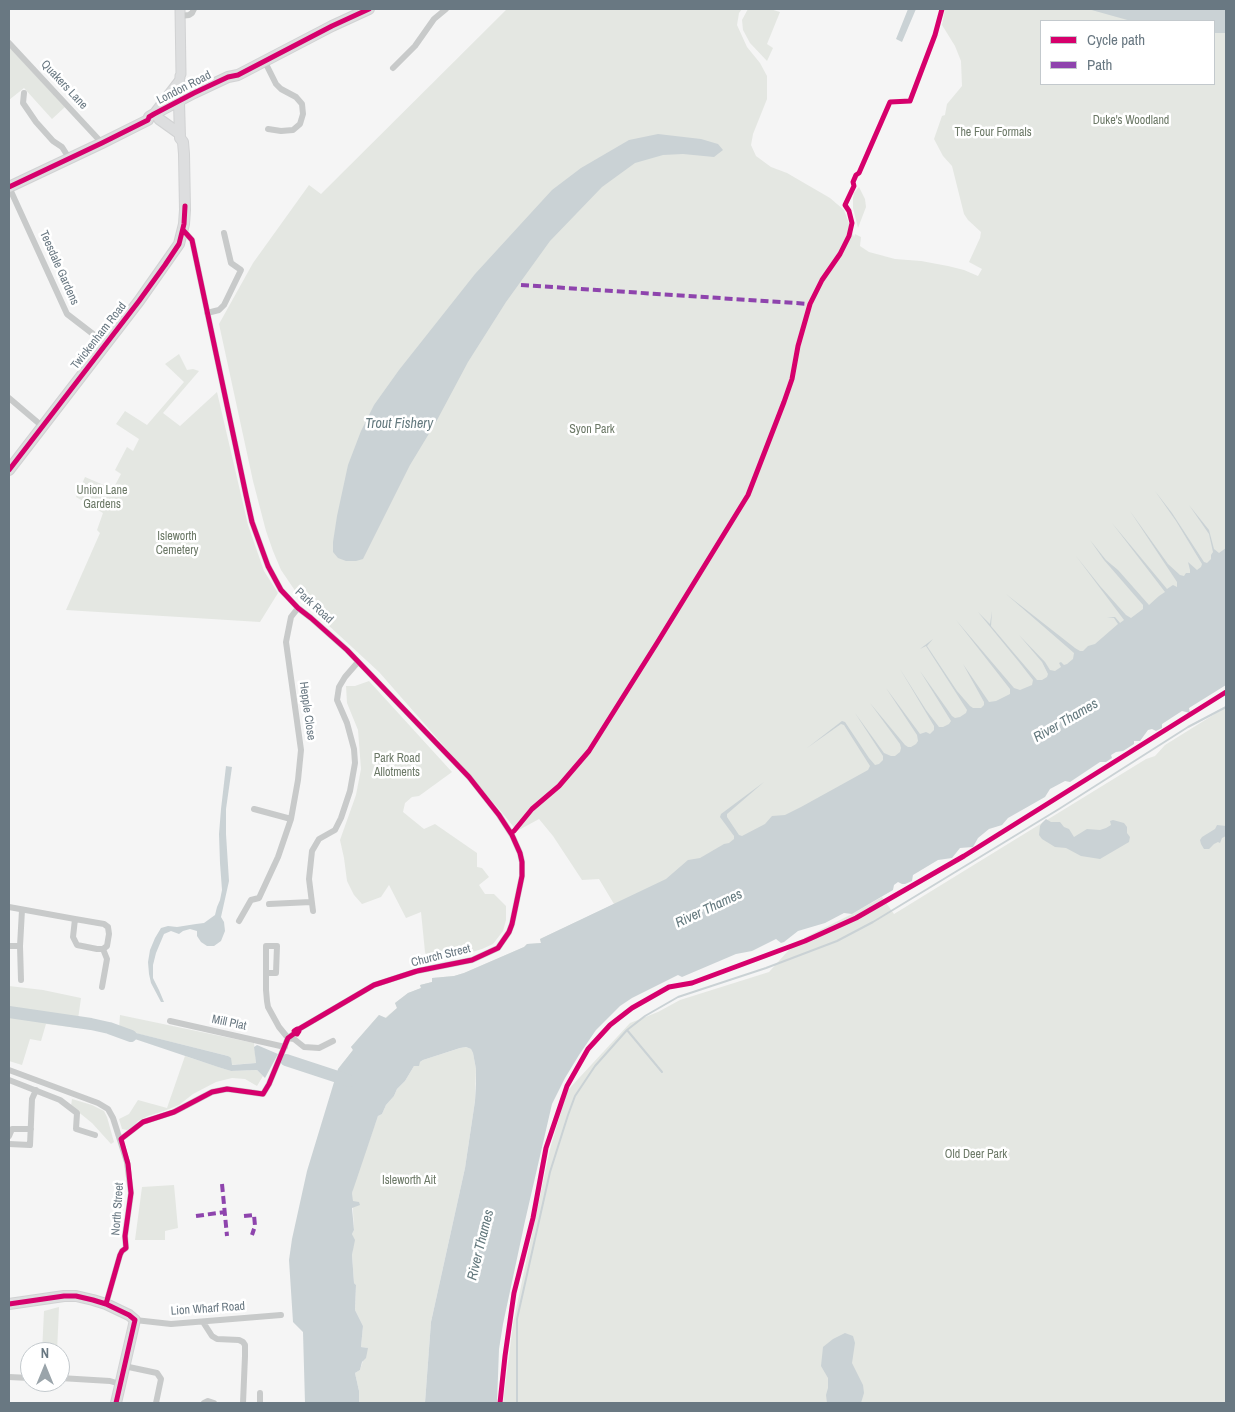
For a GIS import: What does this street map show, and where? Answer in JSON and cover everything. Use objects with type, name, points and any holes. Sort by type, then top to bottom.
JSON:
[{"type":"main road","name":"London Road","points":[[9,187],[154,118],[228,77],[238,75],[369,9]]},
{"type":"main road","points":[[180,12],[182,104]]},
{"type":"main road","points":[[180,78],[154,118],[182,138]]},
{"type":"main road","name":"Twickenham Road","points":[[9,470],[106,344],[179,244],[185,218],[182,104]]},
{"type":"main road","points":[[9,1304],[64,1296],[80,1297],[106,1304],[135,1320],[116,1403]]},
{"type":"street","points":[[180,12],[189,15],[194,9]]},
{"type":"street","points":[[393,68],[411,51],[434,19],[446,9]]},
{"type":"street","name":"Quakers Lane","points":[[9,43],[102,143]]},
{"type":"street","points":[[404,45],[411,51]]},
{"type":"street","points":[[264,62],[276,84],[296,97],[302,104],[303,114],[300,124],[292,130],[268,129]]},
{"type":"street","points":[[24,93],[23,103],[36,122],[53,141],[62,147],[69,158]]},
{"type":"street","name":"Teesdale Gardens","points":[[9,187],[67,314],[106,344]]},
{"type":"street","name":"Park Road","points":[[183,230],[192,240],[252,522],[268,566],[281,590],[298,608],[335,639],[358,662],[466,774],[499,815],[512,835],[520,853],[522,872],[515,911]]},
{"type":"street","points":[[207,312],[219,310],[224,305],[241,270],[232,263],[224,232]]},
{"type":"street","points":[[9,398],[42,426]]},
{"type":"street","name":"Hepple Close","points":[[239,921],[251,900],[259,898],[278,857],[291,819],[301,750],[286,642],[291,618],[298,608]]},
{"type":"street","points":[[313,911],[309,879],[312,851],[319,840],[335,830],[341,818],[350,791],[355,763],[348,723],[337,700],[338,687],[358,662]]},
{"type":"street","points":[[254,809],[291,819]]},
{"type":"street","points":[[269,904],[311,902]]},
{"type":"street","points":[[9,907],[75,918],[104,924],[108,927],[109,934],[107,946],[104,949],[96,950],[77,945],[73,937],[75,918]]},
{"type":"street","points":[[21,980],[22,910]]},
{"type":"street","name":"Church Street","points":[[288,1038],[374,985],[418,971],[472,960],[494,951],[509,932],[515,911]]},
{"type":"street","points":[[9,946],[20,946]]},
{"type":"street","points":[[102,986],[107,959],[104,949]]},
{"type":"street","points":[[266,973],[268,1007],[279,1027],[288,1038],[304,1048],[319,1048],[333,1041]]},
{"type":"street","name":"Mill Plat","points":[[170,1022],[284,1050]]},
{"type":"street","points":[[121,1140],[143,1122],[174,1112],[212,1092],[227,1089],[262,1094],[288,1038]]},
{"type":"street","name":"North Street","points":[[9,1070],[103,1105],[110,1113],[128,1164],[131,1193],[125,1236],[126,1248],[121,1253],[106,1304]]},
{"type":"street","points":[[9,1080],[60,1100],[77,1112],[76,1129],[95,1135]]},
{"type":"street","points":[[9,1144],[30,1145],[32,1099],[36,1090]]},
{"type":"street","points":[[9,1136],[12,1129],[31,1129]]},
{"type":"street","name":"Lion Wharf Road","points":[[135,1320],[171,1324],[281,1316]]},
{"type":"street","points":[[203,1322],[212,1336],[217,1339],[239,1340],[245,1345],[243,1403]]},
{"type":"street","points":[[124,1366],[156,1373],[161,1379],[156,1403]]},
{"type":"street","points":[[70,1379],[110,1381],[120,1384]]},
{"type":"street","points":[[260,1394],[260,1403]]},
{"type":"street","points":[[204,1403],[208,1401],[214,1403]]},
{"type":"green space","name":"Syon Park","points":[[507,9],[742,9],[739,13],[737,25],[747,47],[760,63],[767,76],[767,99],[753,134],[751,145],[756,156],[771,167],[787,173],[830,198],[844,210],[854,237],[855,234],[861,237],[860,246],[869,252],[895,259],[948,266],[978,276],[982,269],[969,262],[981,232],[964,214],[952,166],[943,156],[934,139],[942,116],[945,115],[947,104],[962,86],[961,61],[955,46],[942,25],[945,9],[1226,9],[1226,582],[340,1070],[338,1069],[353,1050],[351,1047],[379,1015],[385,1018],[397,1008],[395,1003],[408,993],[421,988],[420,985],[432,982],[432,978],[464,973],[527,944],[541,943],[540,939],[614,904],[599,879],[582,880],[553,836],[539,819],[517,831],[379,672],[314,612],[296,592],[281,570],[266,531],[253,481],[219,324],[253,263],[309,185],[321,194]]},
{"type":"green space","points":[[748,9],[770,9],[780,12],[767,44],[773,48],[767,61],[750,43],[743,30],[742,20]]},
{"type":"green space","points":[[9,47],[65,107],[52,119],[24,88],[9,100]]},
{"type":"green space","points":[[859,187],[865,199],[866,207],[858,228],[853,208],[853,198],[854,193]]},
{"type":"green space","name":"Isleworth Cemetery","points":[[179,354],[187,370],[199,371],[163,413],[180,426],[217,392],[248,525],[264,571],[278,593],[260,622],[66,610],[100,533],[97,530],[103,513],[76,497],[85,477],[113,489],[121,474],[115,470],[127,447],[133,451],[139,439],[116,424],[125,411],[147,425],[184,382],[165,364]]},
{"type":"green space","name":"Park Road Allotments","points":[[369,681],[452,772],[419,796],[412,797],[405,803],[403,812],[424,829],[435,824],[477,853],[477,867],[482,868],[489,877],[479,885],[485,894],[494,894],[506,906],[506,920],[503,931],[493,944],[482,949],[456,957],[449,952],[435,959],[428,960],[425,952],[421,912],[406,918],[389,885],[381,897],[362,904],[354,895],[347,881],[340,840],[356,795],[361,769],[358,730],[347,703],[346,686],[355,686]]},
{"type":"green space","name":"Old Deer Park","points":[[1226,707],[1226,1403],[503,1403],[513,1324],[550,1149],[567,1091],[630,1023],[658,1012],[680,1000],[769,972],[796,942],[882,897],[894,914],[1146,759],[1155,756],[1165,745]]},
{"type":"green space","points":[[9,986],[43,990],[81,998],[78,1019],[117,1026],[113,1034],[88,1027],[78,1028],[46,1024],[41,1041],[30,1039],[22,1065],[9,1061]]},
{"type":"green space","points":[[120,1015],[254,1043],[256,1063],[231,1065],[228,1056],[119,1029]]},
{"type":"green space","name":"Isleworth Ait","points":[[466,1047],[471,1049],[473,1053],[476,1069],[475,1101],[465,1168],[431,1322],[425,1403],[359,1403],[359,1391],[355,1373],[360,1370],[367,1348],[361,1347],[363,1326],[355,1310],[356,1285],[354,1283],[352,1255],[354,1240],[352,1234],[354,1230],[352,1193],[355,1180],[378,1116],[382,1114],[386,1105],[414,1066],[423,1060]]},
{"type":"green space","points":[[185,1056],[231,1071],[257,1070],[263,1076],[257,1086],[245,1079],[232,1078],[216,1082],[193,1094],[179,1105],[148,1116],[127,1130],[122,1129],[119,1119],[129,1114],[138,1100],[167,1108]]},
{"type":"green space","points":[[72,1099],[104,1111],[114,1142],[111,1144],[92,1123],[71,1106]]},
{"type":"green space","points":[[174,1185],[178,1228],[165,1231],[165,1240],[135,1240],[142,1187]]},
{"type":"green space","points":[[59,1307],[57,1342],[42,1342],[44,1311]]},
{"type":"water","points":[[908,9],[916,9],[902,42],[896,39]]},
{"type":"water","points":[[1088,9],[1226,9],[1226,33],[1215,33],[1215,20],[1127,20]]},
{"type":"water","name":"Trout Fishery","points":[[658,134],[701,139],[718,144],[723,150],[714,157],[683,154],[663,155],[635,163],[602,187],[550,241],[506,302],[468,362],[436,422],[410,465],[363,559],[346,561],[338,558],[333,552],[333,542],[348,465],[361,431],[374,405],[399,370],[475,274],[552,190],[581,168],[629,140]]},
{"type":"water","name":"River Thames","points":[[1155,491],[1172,513],[1204,562],[1207,563],[1211,559],[1213,552],[1209,534],[1189,505],[1209,530],[1214,549],[1219,553],[1226,548],[1226,685],[1189,708],[1190,713],[1182,711],[1162,724],[1162,728],[1156,731],[1148,730],[1140,741],[1134,741],[1134,744],[1123,751],[1111,755],[1112,758],[1106,762],[1100,762],[1070,782],[1065,781],[1050,789],[1045,797],[1008,818],[1002,825],[989,829],[978,838],[973,847],[960,848],[952,858],[938,860],[913,875],[912,881],[905,884],[898,882],[894,885],[893,890],[852,914],[844,913],[825,923],[798,931],[784,942],[781,943],[776,939],[752,951],[736,954],[682,977],[678,975],[620,1006],[596,1030],[565,1078],[552,1104],[503,1324],[499,1349],[497,1403],[425,1403],[431,1322],[465,1168],[475,1101],[476,1069],[473,1053],[471,1049],[466,1047],[423,1060],[419,1066],[414,1066],[386,1105],[382,1114],[378,1116],[352,1193],[353,1201],[359,1202],[360,1205],[352,1208],[354,1230],[352,1234],[355,1240],[352,1255],[354,1283],[356,1285],[355,1310],[363,1326],[361,1347],[368,1348],[366,1358],[362,1362],[360,1370],[355,1373],[359,1391],[359,1403],[305,1403],[303,1332],[293,1322],[289,1260],[292,1239],[307,1171],[338,1069],[353,1050],[351,1047],[379,1015],[386,1018],[397,1008],[395,1003],[408,993],[421,988],[420,985],[432,982],[432,978],[464,973],[527,944],[541,943],[540,939],[666,879],[688,860],[700,858],[729,843],[734,839],[734,836],[720,817],[721,814],[764,782],[727,814],[739,835],[742,836],[765,824],[772,816],[785,815],[801,807],[868,770],[870,766],[844,725],[841,724],[807,748],[842,721],[845,722],[875,765],[879,764],[883,760],[883,756],[855,713],[884,753],[895,756],[900,752],[900,744],[870,703],[905,745],[911,747],[916,744],[918,741],[917,735],[886,688],[920,734],[926,732],[930,734],[934,730],[934,726],[900,669],[939,727],[949,724],[951,721],[920,671],[952,716],[955,718],[960,717],[966,713],[967,710],[926,646],[920,649],[933,639],[927,646],[957,691],[970,706],[981,708],[984,702],[963,664],[989,702],[996,701],[1010,694],[1010,689],[956,620],[1014,688],[1020,690],[1032,685],[1033,680],[978,612],[990,624],[992,611],[991,626],[1037,680],[1042,680],[1048,674],[1042,662],[1019,635],[1045,662],[1050,670],[1055,671],[1061,667],[1059,663],[1061,662],[1064,665],[1067,664],[1073,659],[1074,653],[1006,594],[1080,651],[1095,644],[1118,624],[1114,618],[1107,617],[1115,617],[1120,623],[1124,620],[1076,556],[1126,615],[1131,618],[1143,609],[1143,605],[1104,560],[1090,540],[1106,560],[1118,570],[1149,605],[1165,592],[1112,523],[1167,589],[1173,585],[1177,587],[1177,582],[1130,511],[1168,564],[1180,575],[1184,576],[1186,573],[1190,573],[1188,562],[1197,570],[1201,567],[1202,564],[1176,521]]},
{"type":"water","points":[[226,766],[232,767],[226,809],[229,881],[221,917],[224,922],[225,931],[221,941],[214,946],[207,946],[201,942],[197,936],[197,931],[190,929],[179,934],[171,931],[164,934],[153,965],[153,978],[164,1002],[161,1002],[151,983],[149,974],[150,950],[155,938],[161,928],[204,923],[215,915],[220,900],[222,890],[219,834]]},
{"type":"water","points":[[1046,819],[1051,822],[1060,822],[1069,829],[1074,837],[1087,829],[1100,830],[1106,828],[1111,825],[1110,821],[1113,820],[1124,823],[1130,837],[1129,842],[1100,859],[1081,856],[1066,848],[1055,847],[1042,839],[1039,835],[1040,826]]},
{"type":"water","points":[[1217,825],[1226,826],[1226,836],[1222,838],[1220,843],[1214,844],[1209,849],[1204,849],[1200,840],[1215,829]]},
{"type":"water","points":[[116,1028],[228,1056],[231,1058],[232,1065],[256,1063],[254,1047],[257,1045],[278,1054],[265,1078],[257,1070],[231,1071],[114,1032]]},
{"type":"water","points":[[845,1333],[853,1336],[855,1343],[852,1363],[863,1385],[864,1393],[861,1403],[827,1403],[828,1378],[821,1366],[823,1347]]},
{"type":"waterway","points":[[517,1403],[517,1319],[550,1172],[575,1096],[595,1066],[627,1030],[645,1016],[678,997],[766,968],[837,941],[873,922],[1059,809],[1188,727],[1226,707]]},
{"type":"waterway","points":[[9,1012],[91,1024],[131,1036]]},
{"type":"waterway","points":[[627,1030],[662,1072]]},
{"type":"waterway","points":[[286,1060],[350,1081]]},
{"type":"marked path","points":[[521,285],[810,304]]},
{"type":"marked path","points":[[222,1184],[227,1236]]},
{"type":"marked path","points":[[196,1216],[225,1212]]},
{"type":"marked path","points":[[244,1216],[254,1215],[255,1226],[252,1235]]},
{"type":"cycle path","points":[[9,187],[148,120],[154,114],[194,93],[228,77],[238,75],[369,9]]},
{"type":"cycle path","points":[[511,833],[532,809],[559,786],[589,751],[748,495],[792,379],[798,346],[810,304],[822,280],[840,254],[849,236],[852,223],[849,211],[845,205],[854,186],[853,182],[859,173],[890,102],[910,101],[935,35],[942,9]]},
{"type":"cycle path","points":[[9,470],[165,265],[179,244],[184,224],[185,206]]},
{"type":"cycle path","points":[[183,230],[192,240],[252,522],[268,566],[281,590],[298,608],[347,650],[469,777],[512,835],[522,862],[522,876],[512,924],[498,948],[472,960],[417,971],[374,985],[297,1029],[294,1031],[295,1033]]},
{"type":"cycle path","points":[[500,1403],[514,1293],[533,1218],[546,1148],[567,1086],[588,1049],[610,1025],[632,1008],[669,987],[692,983],[805,941],[856,918],[964,856],[1226,692]]},
{"type":"cycle path","points":[[106,1304],[120,1255],[126,1248],[125,1236],[131,1193],[128,1164],[121,1139],[143,1122],[174,1112],[212,1092],[227,1089],[263,1094],[288,1038],[295,1033],[297,1034],[299,1029]]},
{"type":"cycle path","points":[[9,1304],[76,1296],[106,1304],[135,1320],[116,1403]]},
{"type":"park label","name":"Duke's Woodland","points":[[1131,121]]},
{"type":"park label","name":"The Four Formals","points":[[993,133]]},
{"type":"park label","name":"Union Lane Gardens","points":[[102,498]]}]
